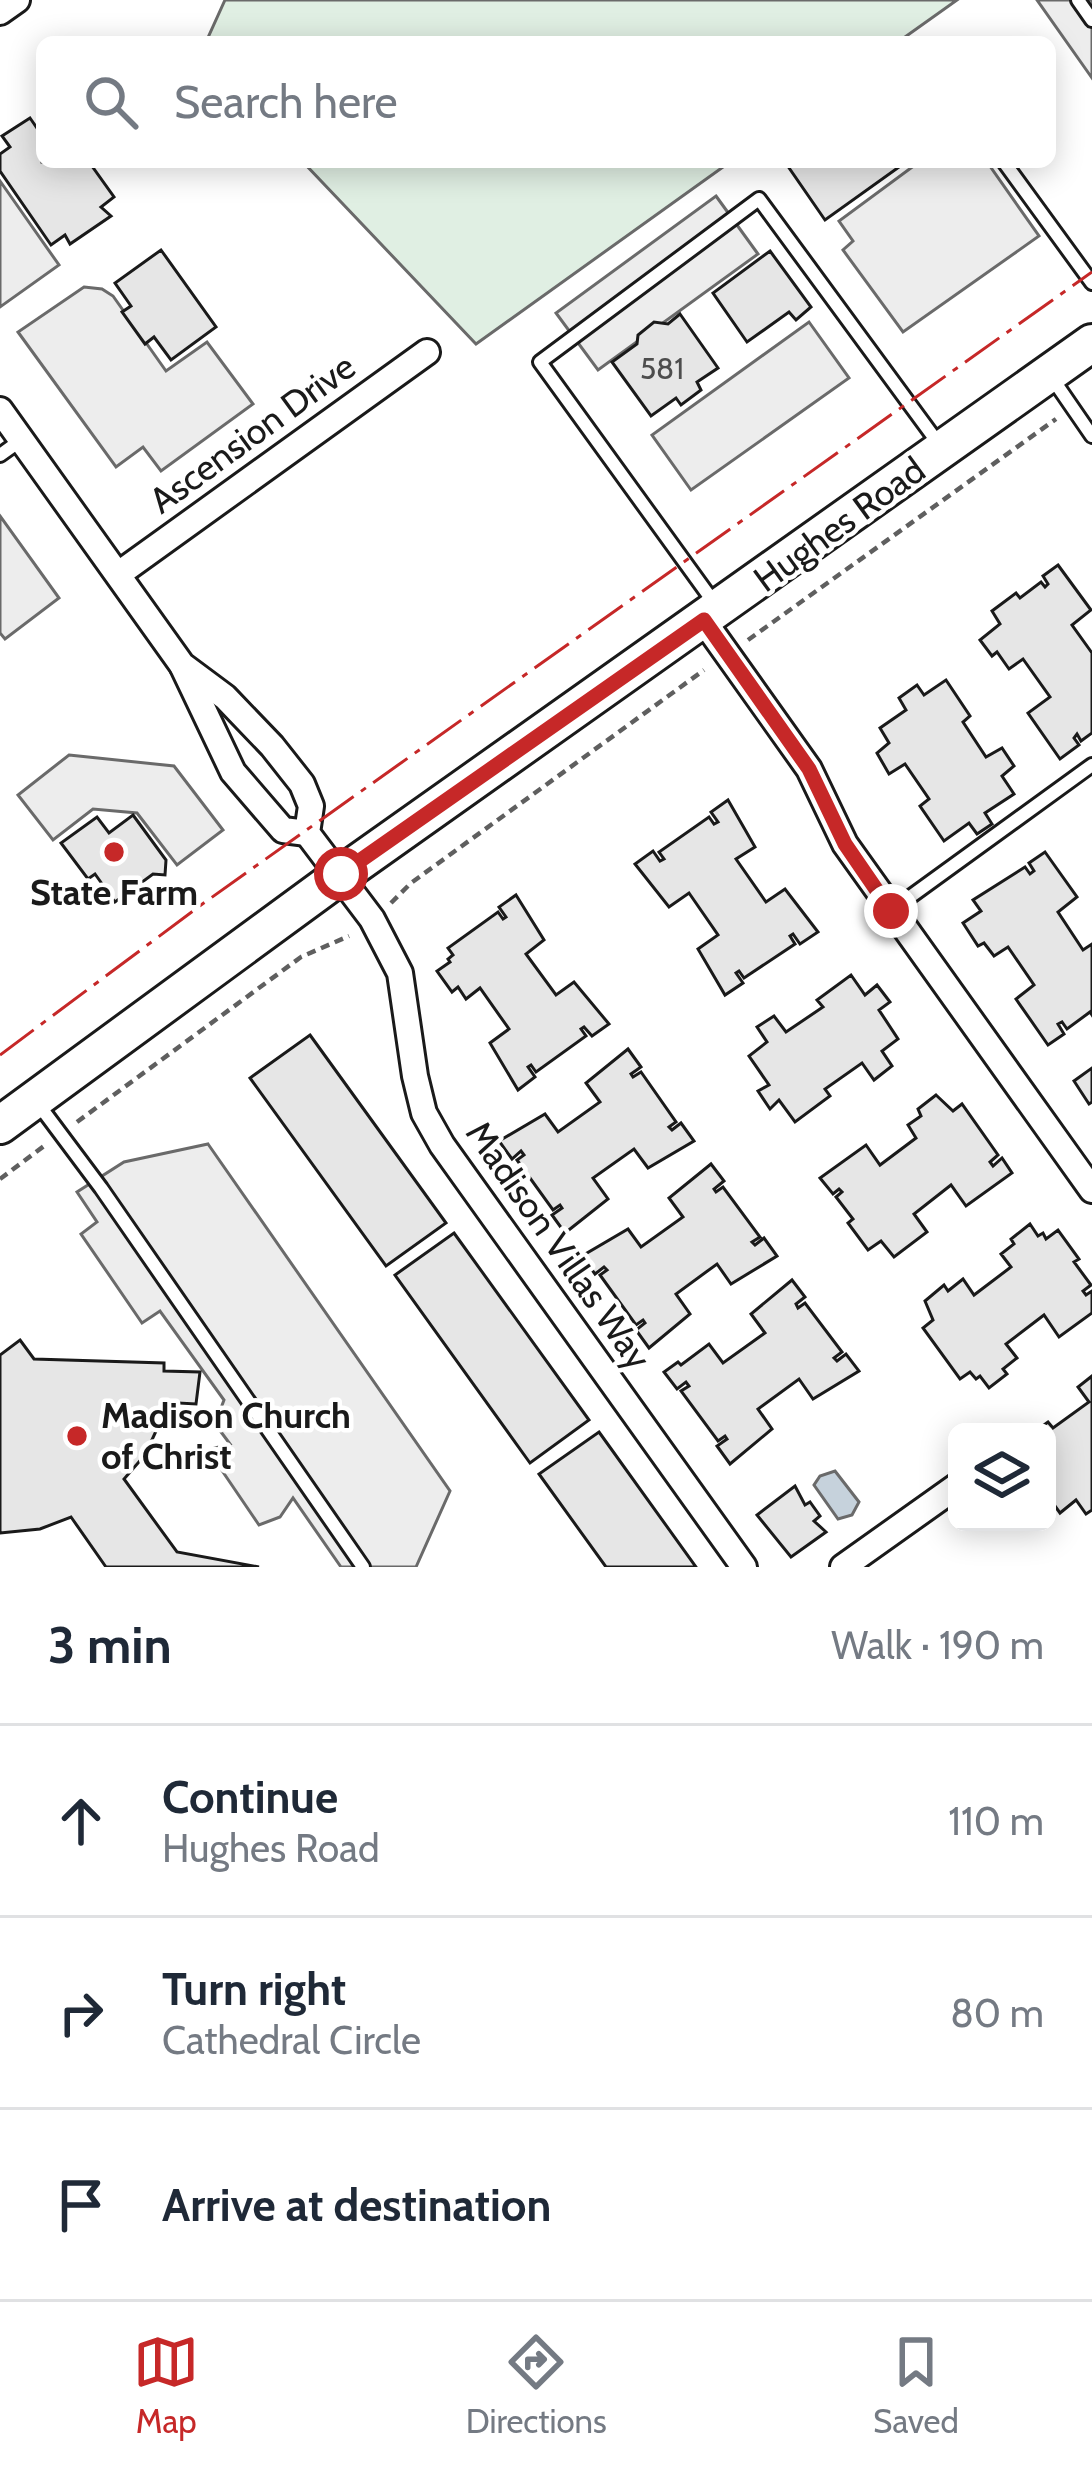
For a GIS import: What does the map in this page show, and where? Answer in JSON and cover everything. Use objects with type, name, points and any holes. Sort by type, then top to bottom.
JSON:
[{"type":"main road","name":"Hughes Road","points":[[0,1125],[341,874],[1092,343]]},
{"type":"street","points":[[0,12],[17,0]]},
{"type":"street","name":"Ascension Drive","points":[[119,573],[427,352]]},
{"type":"street","points":[[0,411],[182,665],[233,772],[283,830],[307,833],[311,806],[302,784],[225,697],[182,665]]},
{"type":"street","points":[[711,615],[809,769],[845,844],[1092,1190]]},
{"type":"street","name":"Madison Villas Way","points":[[307,833],[372,919],[400,973],[424,1113],[442,1145],[745,1567]]},
{"type":"street","points":[[843,1567],[948,1492]]},
{"type":"lane","points":[[1078,0],[1092,20]]},
{"type":"lane","points":[[1008,168],[1092,284]]},
{"type":"lane","points":[[711,615],[540,362],[759,199],[943,449]]},
{"type":"lane","points":[[1049,374],[1092,436]]},
{"type":"lane","points":[[0,455],[21,440]]},
{"type":"lane","points":[[891,911],[1092,765]]},
{"type":"lane","points":[[35,1100],[363,1567]]},
{"type":"path","points":[[764,629],[1052,422]]},
{"type":"path","points":[[391,903],[411,883],[696,676]]},
{"type":"path","points":[[82,1118],[301,957],[355,933]]},
{"type":"path","points":[[0,1179],[37,1152]]},
{"type":"green space","points":[[225,0],[957,0],[906,36],[209,36]]},
{"type":"green space","points":[[309,168],[722,168],[476,344]]},
{"type":"shaded area","points":[[1037,0],[1092,0],[1092,78]]},
{"type":"shaded area","points":[[911,168],[991,168],[1039,236],[903,332],[843,250],[853,241],[839,221]]},
{"type":"shaded area","points":[[0,181],[59,265],[0,307]]},
{"type":"shaded area","points":[[716,196],[758,254],[598,370],[556,313]]},
{"type":"shaded area","points":[[84,287],[113,296],[166,371],[207,342],[253,404],[161,471],[143,447],[116,467],[18,332]]},
{"type":"shaded area","points":[[809,322],[849,378],[691,490],[652,435]]},
{"type":"shaded area","points":[[0,516],[59,598],[5,639],[0,633]]},
{"type":"shaded area","points":[[69,755],[174,766],[223,830],[177,865],[137,813],[93,809],[53,840],[18,795]]},
{"type":"shaded area","points":[[208,1144],[450,1491],[416,1567],[341,1567],[293,1498],[280,1517],[259,1525],[208,1450],[230,1444],[215,1424],[224,1400],[160,1311],[142,1323],[81,1234],[97,1222],[77,1192],[124,1162]]},
{"type":"shaded area","points":[[835,1471],[859,1502],[852,1515],[838,1519],[814,1485],[820,1476]]},
{"type":"building","points":[[30,118],[36,127],[36,168],[93,168],[114,197],[101,207],[111,216],[70,244],[65,235],[51,245],[0,171],[0,154],[10,147],[2,136]]},
{"type":"building","points":[[789,168],[898,168],[825,220]]},
{"type":"building","points":[[161,250],[216,327],[171,360],[154,337],[145,344],[122,312],[131,306],[115,283]]},
{"type":"building","points":[[770,251],[811,307],[796,320],[789,312],[747,342],[713,293]]},
{"type":"building","points":[[680,314],[718,368],[697,382],[701,390],[681,405],[676,398],[651,416],[612,362],[637,344],[638,335],[654,322],[668,324]]},
{"type":"building","points":[[1058,565],[1091,610],[1072,625],[1092,653],[1092,733],[1081,741],[1077,734],[1074,738],[1079,745],[1060,759],[1028,713],[1050,697],[1023,659],[1009,669],[980,640],[1000,624],[992,611],[1016,593],[1020,598],[1041,582],[1045,587],[1043,576]]},
{"type":"building","points":[[946,680],[970,716],[963,722],[986,757],[1002,748],[1014,766],[1002,776],[1014,794],[985,813],[992,824],[977,834],[969,823],[944,841],[920,806],[929,799],[905,764],[889,774],[877,753],[889,743],[880,728],[906,710],[899,698],[917,685],[924,695]]},
{"type":"building","points":[[728,800],[755,847],[736,859],[766,902],[785,889],[818,932],[800,944],[790,936],[795,944],[744,978],[736,973],[743,983],[725,995],[698,949],[718,935],[689,893],[669,907],[635,864],[653,851],[660,861],[664,859],[659,852],[709,817],[714,824],[718,822],[711,812]]},
{"type":"building","name":"State Farm","points":[[133,815],[166,860],[165,875],[153,874],[115,902],[95,874],[88,879],[61,843],[97,817],[109,833]]},
{"type":"building","points":[[1045,852],[1077,897],[1058,912],[1083,950],[1092,944],[1092,1015],[1067,1029],[1062,1022],[1058,1024],[1064,1034],[1048,1045],[1016,999],[1034,985],[1008,947],[994,956],[984,943],[978,946],[963,923],[981,911],[973,900],[1025,867],[1030,874],[1034,871],[1029,863]]},
{"type":"building","points":[[516,895],[544,940],[526,954],[556,995],[574,982],[609,1024],[592,1036],[584,1027],[586,1036],[536,1072],[528,1067],[535,1077],[518,1090],[490,1043],[509,1029],[480,988],[466,999],[458,987],[452,992],[437,971],[450,962],[453,955],[448,948],[498,912],[506,917],[499,907]]},
{"type":"building","points":[[851,975],[865,995],[877,985],[890,1002],[879,1010],[898,1039],[882,1051],[892,1066],[874,1080],[862,1063],[825,1089],[830,1096],[795,1122],[779,1100],[770,1109],[758,1091],[769,1085],[749,1056],[767,1042],[757,1027],[774,1016],[786,1032],[823,1007],[817,1000]]},
{"type":"building","points":[[310,1035],[446,1223],[386,1266],[250,1078]]},
{"type":"building","points":[[628,1049],[641,1067],[633,1077],[641,1072],[676,1122],[669,1127],[672,1130],[681,1123],[694,1141],[648,1168],[634,1149],[593,1178],[608,1199],[565,1233],[552,1215],[560,1205],[553,1210],[517,1160],[524,1155],[521,1151],[512,1159],[499,1141],[545,1114],[558,1132],[600,1102],[586,1083]]},
{"type":"building","points":[[1092,1068],[1092,1102],[1089,1104],[1074,1081]]},
{"type":"building","points":[[936,1095],[953,1111],[962,1104],[998,1155],[990,1162],[993,1166],[1002,1158],[1012,1173],[966,1206],[951,1185],[914,1214],[927,1232],[894,1257],[881,1241],[868,1250],[836,1197],[842,1192],[833,1194],[820,1178],[866,1145],[880,1165],[916,1138],[908,1125],[921,1116],[918,1109]]},
{"type":"building","points":[[711,1164],[724,1181],[716,1192],[723,1187],[760,1237],[752,1242],[755,1245],[764,1238],[777,1256],[731,1284],[717,1264],[676,1294],[690,1314],[649,1348],[636,1330],[643,1320],[636,1325],[600,1275],[607,1270],[604,1267],[595,1274],[582,1256],[628,1229],[641,1247],[683,1217],[669,1198]]},
{"type":"building","points":[[1030,1224],[1046,1239],[1058,1230],[1079,1259],[1074,1262],[1091,1285],[1083,1291],[1086,1295],[1092,1291],[1092,1313],[1059,1337],[1044,1315],[1006,1344],[1017,1358],[1003,1369],[1007,1374],[989,1388],[970,1372],[960,1379],[923,1328],[933,1320],[925,1301],[944,1285],[948,1291],[963,1279],[974,1295],[1011,1267],[1001,1254]]},
{"type":"building","points":[[454,1233],[589,1420],[530,1463],[395,1275]]},
{"type":"building","points":[[792,1280],[805,1297],[796,1304],[798,1308],[805,1303],[842,1352],[834,1358],[837,1361],[846,1354],[859,1371],[813,1399],[799,1379],[758,1409],[772,1429],[730,1464],[717,1446],[725,1436],[718,1441],[681,1391],[689,1386],[686,1382],[677,1389],[664,1372],[709,1344],[723,1363],[765,1333],[751,1314]]},
{"type":"building","name":"Madison Church of Christ","points":[[20,1340],[34,1359],[164,1363],[164,1371],[200,1372],[196,1404],[161,1402],[163,1416],[145,1455],[124,1479],[177,1552],[259,1567],[106,1567],[71,1517],[40,1529],[0,1533],[0,1355]]},
{"type":"building","points":[[1092,1376],[1092,1510],[1086,1514],[1076,1500],[1060,1513],[1056,1507],[1056,1426],[1089,1402],[1078,1387]]},
{"type":"building","points":[[599,1432],[696,1567],[606,1567],[539,1474]]},
{"type":"building","points":[[795,1486],[805,1505],[810,1502],[820,1516],[814,1521],[826,1532],[791,1557],[757,1515]]},
{"type":"power","points":[[0,1055],[201,905],[1092,272]]},
{"type":"place","name":"State Farm","points":[[114,852]]},
{"type":"place","name":"Madison Church of Christ","points":[[77,1436]]},
{"type":"route","points":[[341,874],[704,620],[809,769],[845,844],[891,911]]}]
